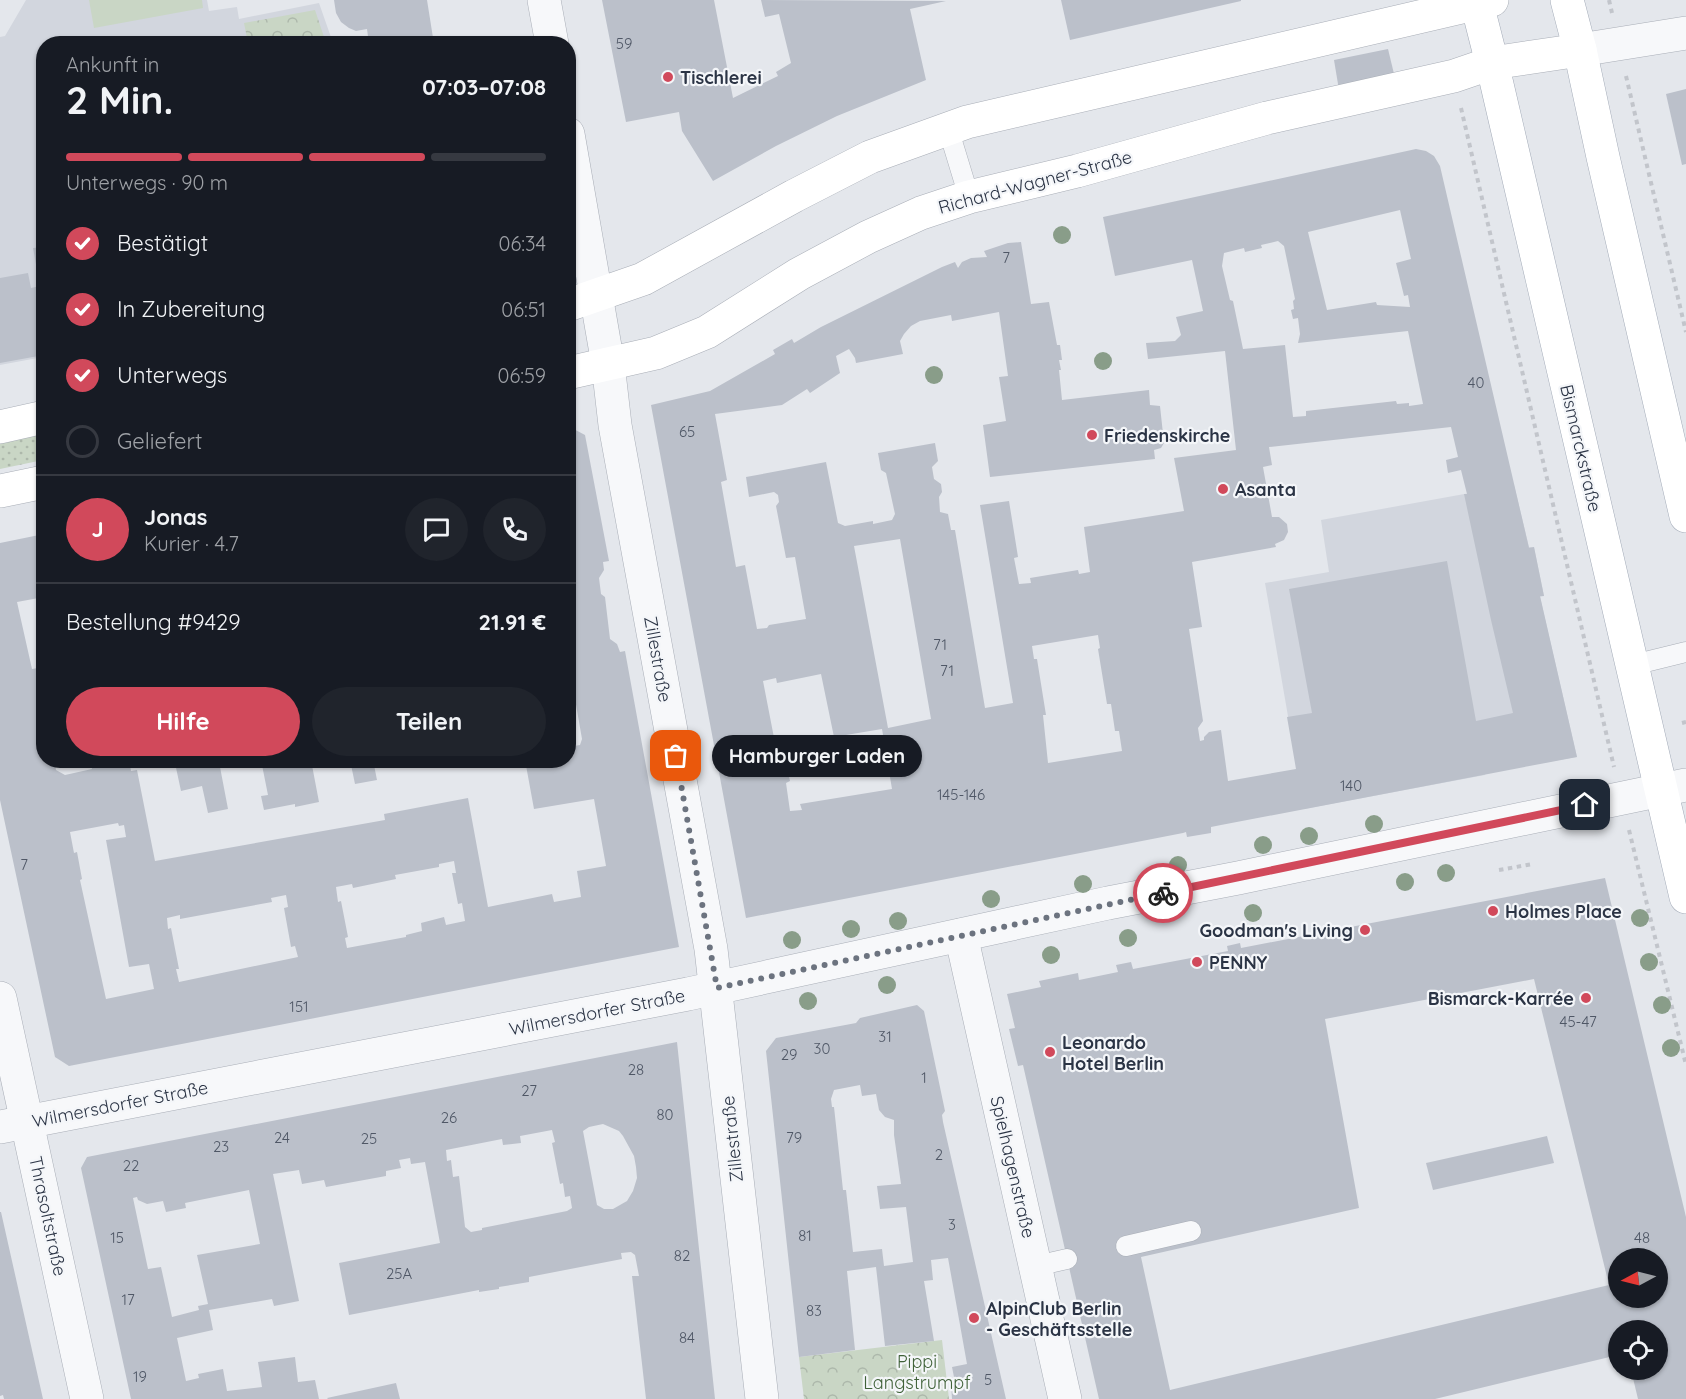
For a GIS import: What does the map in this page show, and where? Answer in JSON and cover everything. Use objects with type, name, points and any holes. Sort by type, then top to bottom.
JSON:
[{"type":"street","points":[[544,0],[551,36]]},
{"type":"street","points":[[1567,0],[1686,516]]},
{"type":"street","points":[[583,300],[643,279],[870,157],[948,128],[1482,1]]},
{"type":"street","name":"Bismarckstraße","points":[[1482,1],[1492,63],[1633,666],[1674,787],[1686,897]]},
{"type":"street","points":[[1580,50],[1686,33]]},
{"type":"street","name":"Richard-Wagner-Straße","points":[[576,371],[656,353],[706,332],[800,274],[867,237],[921,213],[969,197],[1077,171],[1267,118],[1454,76],[1492,63],[1580,50]]},
{"type":"street","name":"Zillestraße","points":[[576,223],[583,300],[608,364],[615,425],[717,988],[762,1399]]},
{"type":"street","points":[[0,427],[36,419]]},
{"type":"street","points":[[0,491],[36,484]]},
{"type":"street","name":"Wilmersdorfer Straße","points":[[14,1124],[717,988],[1674,787]]},
{"type":"street","name":"Spielhagenstraße","points":[[961,935],[1065,1399]]},
{"type":"street","name":"Thrasoltstraße","points":[[0,998],[14,1124],[87,1399]]},
{"type":"lane","points":[[948,128],[969,197]]},
{"type":"lane","points":[[1633,666],[1686,652]]},
{"type":"lane","points":[[1126,1246],[1191,1231]]},
{"type":"lane","points":[[1036,1266],[1067,1259]]},
{"type":"path","points":[[1632,102],[1686,332]]},
{"type":"path","points":[[1466,135],[1606,730]]},
{"type":"path","points":[[1499,870],[1533,864]]},
{"type":"path","points":[[1642,880],[1686,1065]]},
{"type":"shaded area","points":[[26,0],[207,0],[209,11],[237,7],[239,19],[319,3],[331,36],[36,36],[36,358],[0,365],[0,37],[5,36]]},
{"type":"shaded area","points":[[1514,485],[1529,547],[1534,547],[1544,596],[1540,597],[1577,757],[1486,772],[1485,775],[1304,809],[1265,583],[1329,572],[1321,520]]},
{"type":"green space","points":[[89,0],[202,0],[203,8],[94,28]]},
{"type":"green space","points":[[315,10],[324,36],[247,36],[244,23]]},
{"type":"green space","points":[[36,434],[36,461],[0,469],[0,442]]},
{"type":"green space","name":"Pippi Langstrumpf","points":[[942,1340],[949,1399],[804,1399],[799,1357]]},
{"type":"building","points":[[334,0],[427,0],[433,36],[368,36],[367,29],[356,31],[349,28],[341,22],[336,13]]},
{"type":"building","points":[[602,0],[714,0],[733,98],[778,76],[776,72],[791,63],[779,14],[765,17],[761,0],[946,1],[910,9],[926,80],[837,116],[713,181],[682,131],[679,112],[626,122]]},
{"type":"building","points":[[1061,0],[1241,0],[1241,1],[1070,40]]},
{"type":"building","points":[[1388,49],[1395,78],[1339,90],[1334,60]]},
{"type":"building","points":[[1686,89],[1686,164],[1682,165],[1666,94]]},
{"type":"building","points":[[1416,149],[1434,156],[1440,166],[1529,548],[1534,547],[1544,596],[1540,596],[1577,757],[1211,827],[1211,833],[1187,837],[1186,832],[746,918],[651,405],[710,391],[775,354],[773,350],[792,339],[794,343],[821,327],[942,267],[955,262],[958,268],[962,262],[971,258],[987,257],[984,251],[1008,243],[1021,242],[1031,304],[1049,302],[1062,360],[1059,360],[1061,370],[1059,370],[1062,400],[1149,390],[1150,405],[1160,406],[1164,443],[1161,448],[1154,450],[1155,459],[990,477],[983,425],[1006,421],[999,377],[1008,376],[999,312],[952,321],[951,315],[920,321],[911,326],[900,341],[903,354],[856,363],[849,349],[836,356],[840,373],[810,393],[807,389],[782,405],[715,414],[727,480],[721,482],[736,567],[745,565],[757,629],[806,619],[795,557],[786,558],[776,506],[779,502],[778,495],[774,492],[749,497],[746,477],[826,462],[838,523],[845,526],[873,521],[873,524],[892,520],[895,514],[886,473],[881,470],[878,453],[935,443],[938,461],[932,467],[934,479],[941,484],[940,512],[948,514],[951,530],[955,530],[985,708],[1013,703],[980,505],[1009,501],[1018,557],[1014,558],[1019,584],[1031,583],[1030,578],[1078,570],[1079,574],[1090,572],[1084,527],[1184,511],[1174,458],[1236,450],[1225,351],[1148,359],[1146,343],[1175,341],[1181,335],[1176,317],[1203,311],[1192,260],[1115,276],[1103,217]],"holes":[[[1400,210],[1411,259],[1396,263],[1404,296],[1408,295],[1410,307],[1377,305],[1376,302],[1327,310],[1308,232]],[[1278,241],[1284,246],[1295,299],[1294,309],[1291,310],[1293,319],[1298,318],[1300,334],[1298,343],[1408,331],[1423,404],[1409,406],[1409,403],[1397,404],[1396,401],[1306,411],[1306,416],[1293,417],[1285,345],[1243,349],[1233,301],[1230,300],[1222,266],[1224,253],[1244,248],[1245,252],[1262,248],[1261,245]],[[1451,427],[1458,457],[1446,460],[1448,473],[1461,470],[1467,494],[1464,494],[1513,713],[1476,721],[1447,561],[1289,589],[1312,713],[1287,717],[1296,769],[1228,781],[1221,730],[1209,732],[1204,740],[1200,741],[1198,728],[1203,721],[1189,629],[1202,627],[1192,562],[1276,547],[1275,544],[1284,540],[1288,532],[1287,524],[1279,517],[1272,517],[1263,467],[1272,465],[1269,447]],[[900,539],[931,719],[888,728],[854,546]],[[1098,635],[1100,648],[1098,649],[1107,704],[1111,704],[1115,731],[1119,731],[1122,751],[1048,763],[1043,715],[1046,715],[1037,659],[1034,659],[1032,646]],[[821,674],[834,737],[882,729],[892,789],[800,804],[802,810],[790,811],[786,783],[790,781],[782,747],[776,748],[763,681],[776,678],[777,683]]]},
{"type":"building","points":[[33,248],[36,248],[36,264]]},
{"type":"building","points":[[28,273],[31,288],[36,287],[36,356],[0,363],[0,278]]},
{"type":"building","points":[[576,430],[585,435],[609,561],[603,562],[604,570],[599,578],[601,594],[605,597],[610,639],[617,644],[620,652],[625,651],[679,947],[69,1066],[55,1057],[0,800],[0,543],[36,536],[36,598],[17,602],[32,669],[36,668],[36,768],[56,768],[65,775],[92,768],[137,770],[155,861],[385,820],[384,814],[468,798],[488,907],[552,894],[554,902],[581,897],[577,871],[606,866],[594,799],[534,809],[526,768],[576,768],[576,746],[580,745],[582,739],[576,704]],"holes":[[[118,823],[119,826],[124,825],[126,837],[106,840],[129,967],[149,964],[154,989],[106,999],[80,880],[82,879],[77,852],[74,853],[70,832]],[[454,861],[456,873],[452,873],[458,904],[462,903],[465,921],[446,925],[444,917],[421,923],[422,931],[406,935],[406,937],[347,948],[345,938],[348,937],[336,887],[352,884],[353,888],[396,879],[395,875],[439,867],[439,864]],[[286,895],[288,907],[284,908],[291,947],[295,946],[298,957],[179,982],[176,969],[179,969],[167,918],[180,915],[180,919],[272,902],[271,898]]]},
{"type":"building","points":[[176,768],[220,768],[228,809],[208,813],[202,786],[181,791]]},
{"type":"building","points":[[263,768],[313,768],[319,802],[264,810],[261,796],[268,795]]},
{"type":"building","points":[[352,768],[375,768],[377,780],[355,784]]},
{"type":"building","points":[[1605,878],[1686,1217],[1686,1399],[1638,1399],[1633,1380],[1668,1380],[1668,1320],[1608,1320],[1608,1357],[1435,1399],[1099,1399],[1023,1065],[1018,1066],[1009,1029],[1015,1028],[1007,994],[1041,987],[1039,981],[1078,973],[1079,980],[1118,972],[1116,965],[1131,962],[1133,969],[1228,951],[1227,946],[1240,943],[1241,948]],"holes":[[[1534,979],[1608,1281],[1608,1248],[1668,1248],[1668,1308],[1608,1308],[1608,1285],[1170,1390],[1141,1257],[1359,1208],[1325,1019]]]},
{"type":"building","points":[[917,1005],[924,1011],[945,1111],[942,1115],[943,1122],[1006,1399],[952,1399],[951,1384],[955,1382],[952,1367],[967,1364],[948,1258],[931,1260],[933,1280],[924,1281],[934,1341],[885,1346],[876,1267],[847,1271],[855,1350],[799,1357],[766,1051],[776,1038],[856,1023],[860,1018]],"holes":[[[860,1085],[862,1096],[876,1094],[879,1110],[885,1117],[894,1120],[901,1184],[877,1186],[880,1209],[906,1207],[913,1262],[884,1266],[882,1249],[853,1252],[846,1190],[843,1190],[834,1107],[832,1107],[831,1099],[834,1090]]]},
{"type":"building","points":[[677,1042],[715,1399],[646,1399],[632,1276],[639,1276],[635,1255],[631,1252],[621,1253],[622,1259],[529,1277],[529,1282],[499,1287],[499,1289],[479,1292],[479,1290],[349,1315],[339,1263],[440,1243],[425,1162],[411,1164],[410,1158],[399,1160],[401,1168],[386,1171],[386,1176],[326,1187],[324,1180],[302,1184],[299,1170],[273,1174],[299,1301],[274,1306],[272,1299],[209,1310],[213,1330],[177,1338],[186,1381],[199,1378],[198,1374],[223,1369],[227,1391],[262,1387],[258,1362],[295,1357],[298,1382],[315,1380],[319,1399],[131,1399],[81,1168],[87,1157]],"holes":[[[603,1124],[619,1131],[623,1136],[634,1156],[636,1167],[637,1178],[633,1191],[627,1201],[613,1209],[604,1209],[597,1205],[583,1131]],[[552,1130],[555,1142],[552,1143],[560,1184],[563,1183],[565,1197],[570,1196],[572,1208],[471,1232],[465,1227],[459,1176],[453,1177],[451,1160],[447,1161],[446,1150],[502,1139],[503,1145],[521,1143],[520,1136]],[[249,1190],[260,1244],[197,1255],[208,1304],[198,1306],[199,1310],[172,1317],[161,1267],[148,1269],[133,1198],[137,1197],[138,1200],[147,1204],[163,1201],[166,1212],[186,1208],[185,1203]]]},
{"type":"building","points":[[1547,1136],[1554,1163],[1433,1190],[1426,1163]]},
{"type":"building","points":[[0,1212],[43,1399],[4,1399],[3,1395],[0,1396]]},
{"type":"building","points":[[396,1383],[400,1399],[327,1398]]},
{"type":"way so far","points":[[676,756],[717,988],[1163,893]]},
{"type":"place","name":"Tischlerei","points":[[668,77]]},
{"type":"place","name":"Friedenskirche","points":[[1092,435]]},
{"type":"place","name":"Asanta","points":[[1223,489]]},
{"type":"place","name":"Hamburger Laden","points":[[676,756]]},
{"type":"place","name":"Holmes Place","points":[[1493,911]]},
{"type":"place","name":"Goodman's Living","points":[[1365,930]]},
{"type":"place","name":"PENNY","points":[[1197,962]]},
{"type":"place","name":"Bismarck-Karrée","points":[[1586,998]]},
{"type":"place","name":"Leonardo Hotel Berlin","points":[[1050,1052]]},
{"type":"place","name":"AlpinClub Berlin - Geschäftsstelle","points":[[974,1318]]},
{"type":"route","points":[[1163,893],[1585,805]]}]
